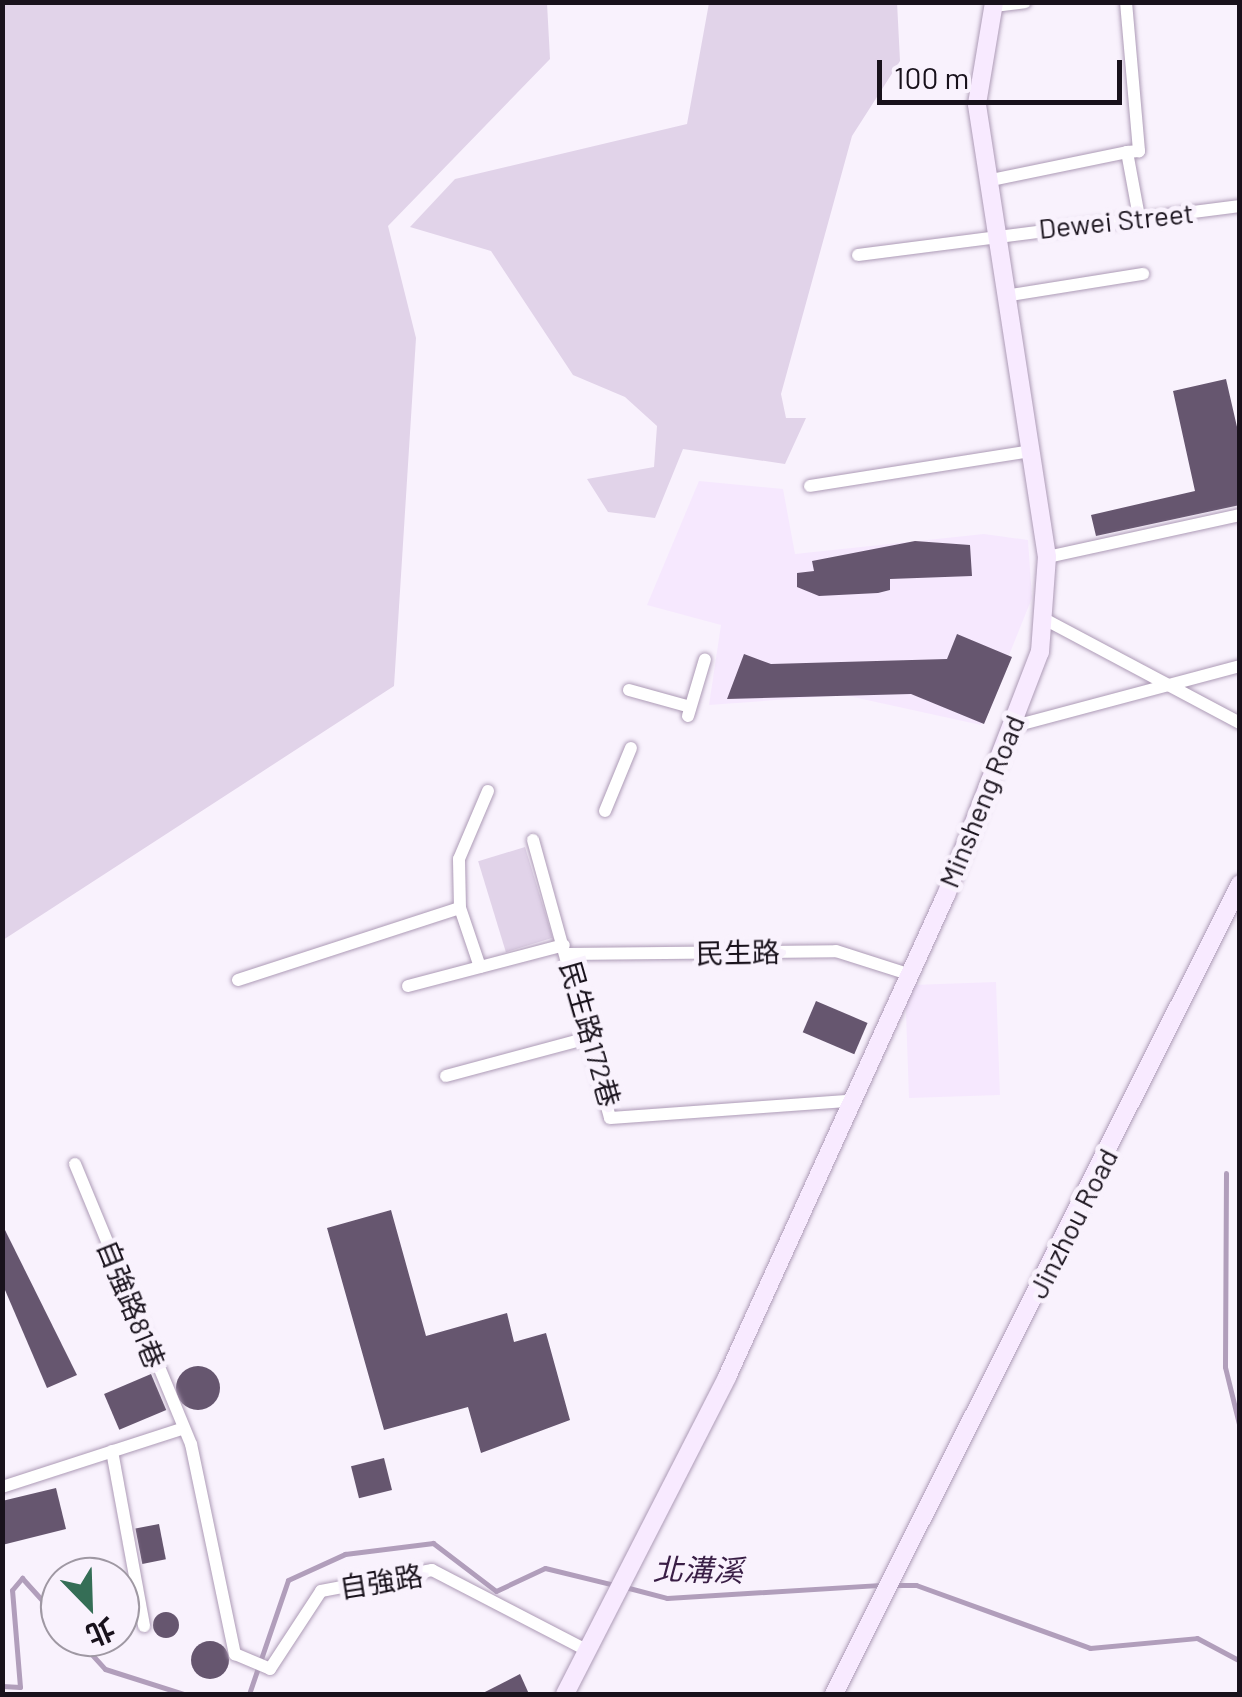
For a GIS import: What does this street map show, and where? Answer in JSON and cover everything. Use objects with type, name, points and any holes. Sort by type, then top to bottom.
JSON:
[{"type":"street","points":[[994,4],[1025,2]]},
{"type":"street","points":[[987,181],[1139,151],[1126,2]]},
{"type":"street","name":"Minsheng Road","points":[[591,1646],[637,1543],[728,1377],[1011,727],[1048,620],[1048,557],[992,234],[978,104],[994,4]]},
{"type":"street","points":[[1127,152],[1140,217]]},
{"type":"street","name":"Dewei Street","points":[[858,255],[992,234],[1240,206]]},
{"type":"street","points":[[1004,296],[1142,274]]},
{"type":"street","points":[[810,486],[1032,451]]},
{"type":"street","points":[[1048,557],[1240,515]]},
{"type":"street","points":[[1048,620],[1240,723]]},
{"type":"street","points":[[629,690],[688,711],[705,659]]},
{"type":"street","points":[[1011,727],[1163,681],[1240,666]]},
{"type":"street","points":[[605,811],[631,748]]},
{"type":"street","points":[[480,966],[460,908],[459,859],[488,791]]},
{"type":"street","name":"民生路172巷","points":[[533,840],[610,1118],[850,1101]]},
{"type":"street","name":"Jinzhou Road","points":[[834,1694],[898,1559],[1240,884]]},
{"type":"street","points":[[238,980],[460,908]]},
{"type":"street","name":"民生路","points":[[408,986],[480,966],[566,949],[836,951],[905,974]]},
{"type":"street","points":[[446,1076],[588,1038]]},
{"type":"street","name":"自強路81巷","points":[[75,1164],[191,1444]]},
{"type":"street","points":[[2,1487],[182,1429]]},
{"type":"street","name":"自強路","points":[[191,1444],[235,1654],[270,1669],[321,1591],[432,1570],[591,1646]]},
{"type":"street","points":[[112,1451],[144,1626]]},
{"type":"street","points":[[565,1694],[591,1646]]},
{"type":"shaded area","points":[[3,2],[547,3],[550,59],[388,226],[416,338],[394,686],[3,940]]},
{"type":"shaded area","points":[[897,2],[900,61],[852,136],[781,394],[786,418],[806,418],[785,464],[683,449],[655,518],[608,512],[587,479],[654,467],[657,426],[625,397],[573,375],[491,251],[410,227],[455,179],[687,124],[709,3]]},
{"type":"shaded area","points":[[699,481],[783,489],[795,554],[984,534],[1028,540],[1032,598],[981,725],[844,695],[709,705],[721,625],[647,605]]},
{"type":"shaded area","points":[[525,847],[553,938],[506,952],[478,861]]},
{"type":"shaded area","points":[[996,982],[1000,1095],[909,1098],[905,985]]},
{"type":"building","points":[[1226,379],[1240,440],[1240,505],[1096,536],[1091,515],[1195,491],[1173,391]]},
{"type":"building","points":[[915,541],[970,545],[972,576],[890,579],[890,590],[878,593],[819,596],[797,587],[797,573],[814,571],[812,561]]},
{"type":"building","points":[[957,634],[1012,657],[984,724],[911,694],[727,699],[744,654],[771,664],[947,659]]},
{"type":"building","points":[[816,1001],[868,1023],[854,1054],[803,1032]]},
{"type":"building","points":[[391,1210],[426,1336],[507,1313],[514,1342],[546,1333],[570,1420],[481,1453],[468,1407],[384,1430],[327,1228]]},
{"type":"building","points":[[2,1224],[77,1375],[47,1388],[2,1283]]},
{"type":"building","points":[[198,1366],[213,1373],[220,1388],[213,1403],[198,1410],[183,1403],[176,1388],[183,1373]]},
{"type":"building","points":[[151,1374],[166,1410],[119,1430],[104,1394]]},
{"type":"building","points":[[384,1458],[392,1490],[359,1498],[351,1466]]},
{"type":"building","points":[[56,1488],[66,1529],[2,1545],[2,1501]]},
{"type":"building","points":[[159,1524],[166,1559],[142,1564],[135,1529]]},
{"type":"building","points":[[166,1612],[176,1615],[176,1635],[166,1638],[156,1635],[153,1625],[156,1615]]},
{"type":"building","points":[[210,1641],[223,1647],[229,1660],[223,1673],[210,1679],[197,1673],[191,1660],[197,1647]]},
{"type":"building","points":[[520,1674],[529,1694],[481,1694]]},
{"type":"waterway","points":[[1226,1173],[1225,1367],[1240,1428]]},
{"type":"waterway","name":"北溝溪","points":[[249,1694],[288,1580],[345,1554],[433,1543],[496,1591],[545,1568],[614,1585]]},
{"type":"waterway","name":"北溝溪","points":[[2,1686],[20,1687],[12,1590],[22,1578],[40,1598]]},
{"type":"waterway","name":"北溝溪","points":[[625,1587],[667,1598],[882,1585]]},
{"type":"waterway","name":"北溝溪","points":[[893,1585],[916,1585],[1090,1648],[1197,1638],[1240,1661]]},
{"type":"waterway","name":"北溝溪","points":[[94,1657],[105,1669],[184,1694]]}]
